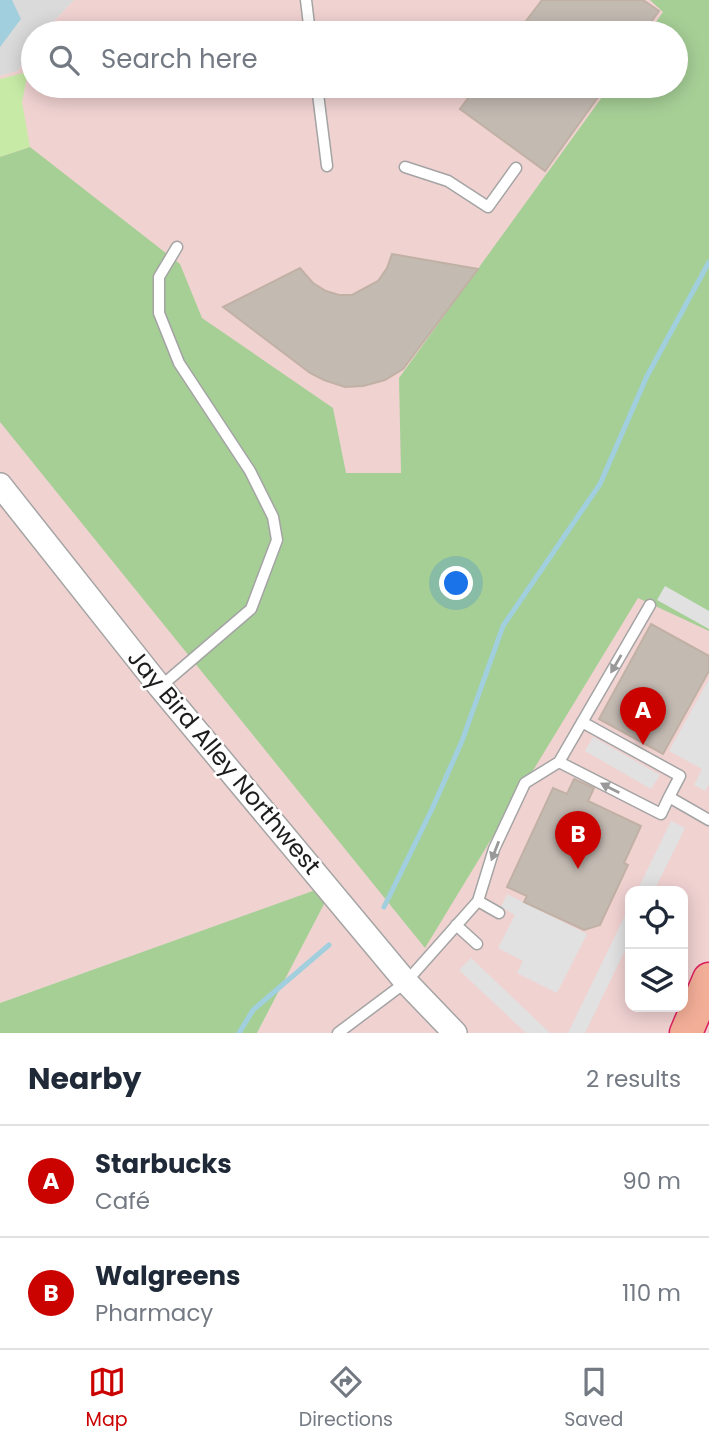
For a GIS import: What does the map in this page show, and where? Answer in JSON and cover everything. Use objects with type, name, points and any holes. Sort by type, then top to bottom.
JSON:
[{"type":"highway","points":[[686,1033],[709,979]]},
{"type":"street","name":"Jay Bird Alley Northwest","points":[[0,485],[160,687],[406,982],[455,1033]]},
{"type":"lane","points":[[306,0],[309,21]]},
{"type":"lane","points":[[318,98],[327,166]]},
{"type":"lane","points":[[405,167],[448,181],[488,207],[516,168]]},
{"type":"lane","points":[[160,687],[251,609],[277,541],[273,517],[250,471],[179,363],[159,313],[159,277],[177,247]]},
{"type":"lane","points":[[338,1033],[406,982],[478,901],[494,849],[525,783],[559,762],[650,604]]},
{"type":"lane","points":[[559,762],[661,814],[680,776],[582,722]]},
{"type":"lane","points":[[669,797],[709,820]]},
{"type":"lane","points":[[478,901],[499,913]]},
{"type":"lane","points":[[456,925],[477,944]]},
{"type":"shaded area","points":[[0,0],[74,0],[54,21],[21,21],[21,66],[18,71],[0,76]]},
{"type":"shaded area","points":[[74,0],[709,0],[709,1033],[257,1033],[334,884],[0,1003],[0,76],[18,71],[21,66],[21,98],[688,98],[688,21],[54,21]]},
{"type":"shaded area","points":[[665,586],[709,611],[709,629],[657,600]]},
{"type":"shaded area","points":[[709,679],[709,784],[705,791],[694,785],[702,769],[669,751]]},
{"type":"shaded area","points":[[593,737],[660,775],[651,789],[585,751]]},
{"type":"shaded area","points":[[671,821],[685,828],[656,886],[639,886]]},
{"type":"shaded area","points":[[507,894],[587,934],[557,993],[517,973],[523,961],[498,948],[515,915],[501,907]]},
{"type":"shaded area","points":[[625,915],[625,950],[585,1033],[568,1033]]},
{"type":"shaded area","points":[[471,958],[550,1033],[526,1033],[459,970]]},
{"type":"green space","points":[[650,0],[709,0],[709,631],[638,598],[425,948],[0,422],[0,157],[30,147],[180,264],[202,318],[333,408],[346,473],[401,473],[399,378],[601,98],[688,98],[688,21],[657,21],[663,12]]},
{"type":"green space","points":[[21,74],[21,98],[30,147],[0,157],[0,79]]},
{"type":"green space","points":[[335,883],[257,1033],[0,1033],[0,1003]]},
{"type":"water","points":[[0,0],[12,0],[21,19],[0,47]]},
{"type":"building","points":[[542,0],[643,0],[659,11],[652,21],[526,21]]},
{"type":"building","points":[[468,98],[597,98],[545,171],[460,109]]},
{"type":"building","points":[[392,254],[478,269],[403,369],[385,380],[363,386],[345,387],[324,380],[310,373],[223,307],[300,268],[313,283],[326,291],[352,295],[378,281]]},
{"type":"building","points":[[651,624],[709,656],[709,671],[663,754],[599,719]]},
{"type":"building","points":[[574,779],[594,788],[588,801],[641,826],[624,863],[628,865],[600,925],[584,930],[524,902],[527,896],[507,887],[553,788],[567,794]]},
{"type":"waterway","points":[[384,907],[462,741],[503,626],[600,484],[647,376],[709,262]]},
{"type":"waterway","points":[[239,1033],[253,1010],[329,945]]},
{"type":"place","name":"Starbucks","points":[[643,745]]},
{"type":"place","name":"Walgreens","points":[[578,869]]}]
